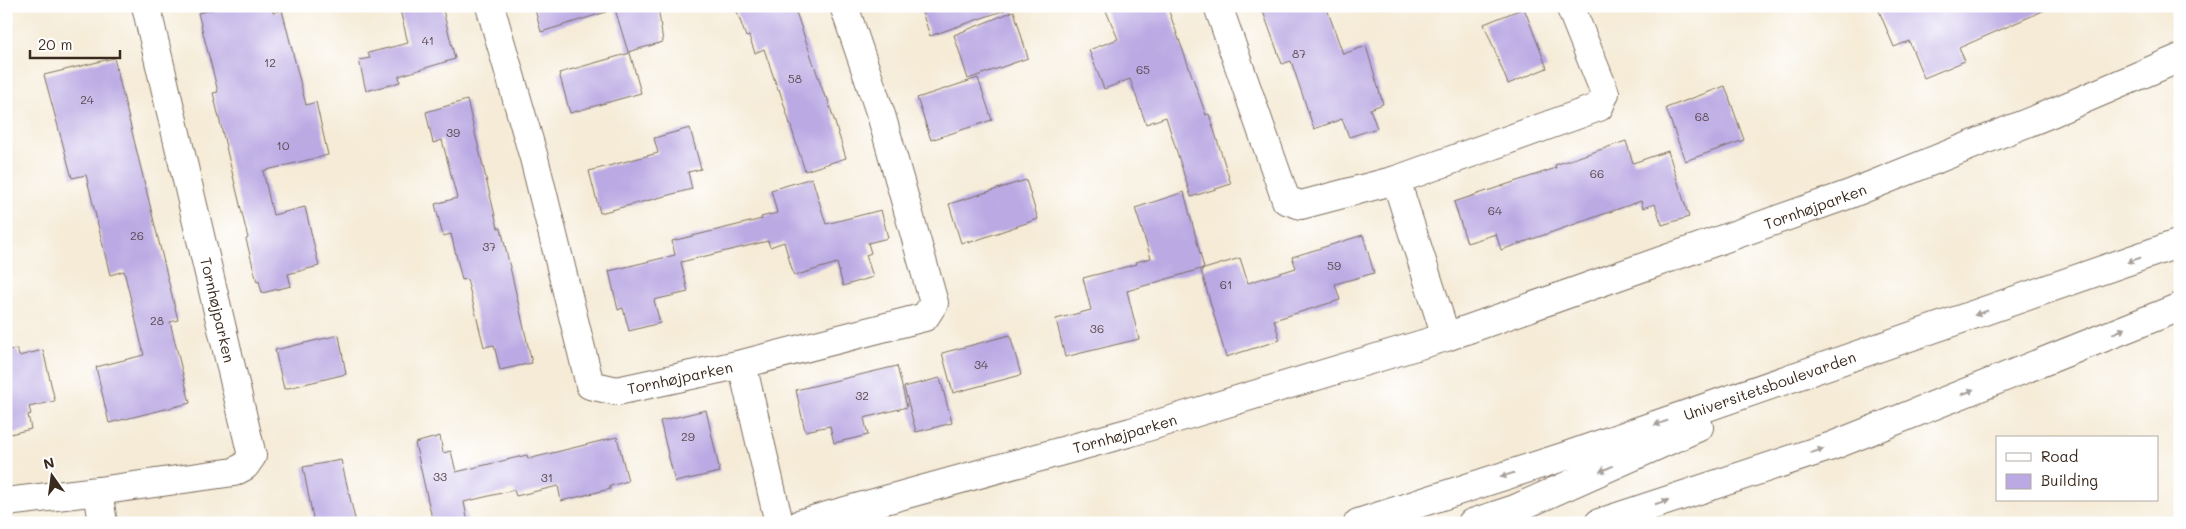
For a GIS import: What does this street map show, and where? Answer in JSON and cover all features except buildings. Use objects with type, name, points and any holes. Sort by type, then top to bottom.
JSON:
[{"type":"street","name":"Tornhøjparken","points":[[6,502],[234,472],[245,466],[252,456],[146,6]]},
{"type":"street","name":"Tornhøjparken","points":[[490,6],[534,158],[590,385],[617,391],[742,364],[925,317],[934,303],[882,118],[844,6]]},
{"type":"street","points":[[1218,6],[1286,200],[1301,205],[1396,180],[1600,107],[1605,92],[1570,6]]},
{"type":"street","name":"Tornhøjparken","points":[[802,523],[1131,432],[1446,337],[1850,194],[2054,112],[2180,58]]},
{"type":"street","points":[[1396,180],[1446,337]]},
{"type":"street","name":"Universitetsboulevarden","points":[[1358,523],[1560,458],[2180,243]]},
{"type":"street","points":[[1599,523],[1832,446],[2180,307]]},
{"type":"street","name":"Tornhøjparken","points":[[742,364],[779,523]]},
{"type":"street","points":[[1472,523],[1515,509],[1706,424],[1758,390]]},
{"type":"street","points":[[98,491],[103,523]]}]
